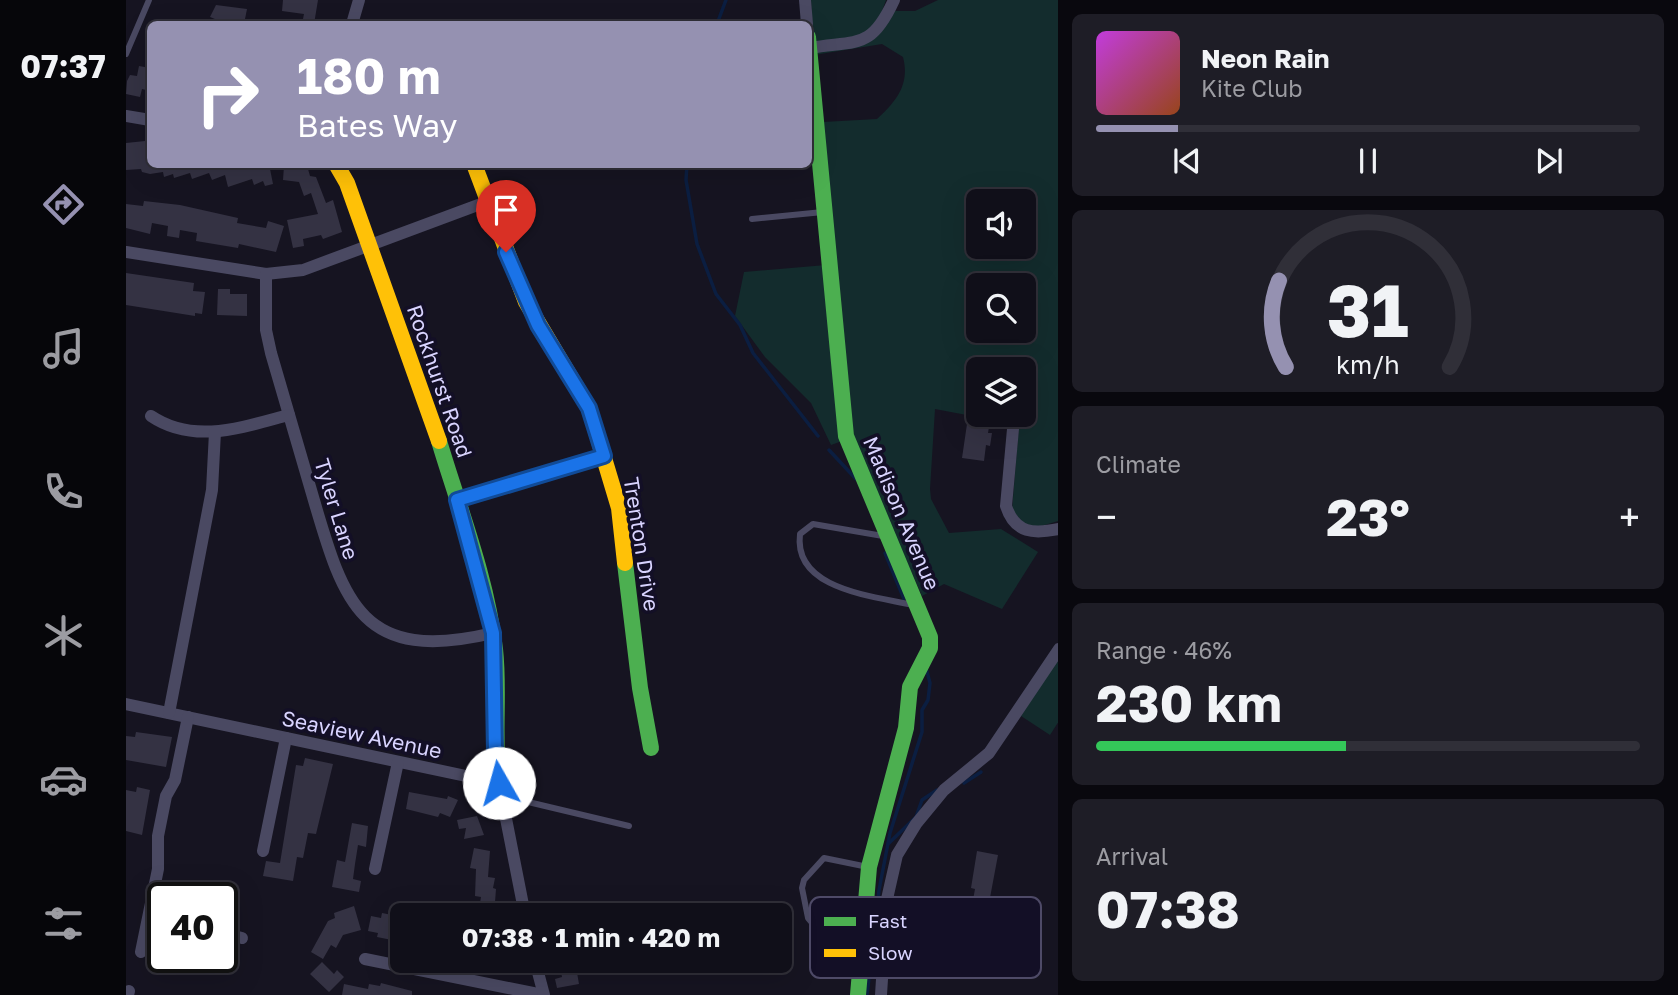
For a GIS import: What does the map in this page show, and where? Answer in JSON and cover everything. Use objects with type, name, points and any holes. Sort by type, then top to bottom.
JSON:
[{"type":"street","points":[[353,21],[359,0]]},
{"type":"street","points":[[805,0],[807,21]]},
{"type":"street","points":[[812,43],[866,40],[879,29],[894,0]]},
{"type":"street","name":"Madison Avenue","points":[[812,75],[846,436],[927,624],[930,648],[910,687],[906,728],[877,829],[869,867],[867,897]]},
{"type":"street","points":[[126,116],[147,120]]},
{"type":"street","name":"Rockhurst Road","points":[[338,168],[347,183],[428,404],[493,633],[495,752],[499,783]]},
{"type":"street","name":"Trenton Drive","points":[[475,168],[526,302],[589,408],[604,456],[619,508],[640,688],[652,748]]},
{"type":"street","points":[[126,252],[267,274],[303,270],[486,202]]},
{"type":"street","name":"Tyler Lane","points":[[267,274],[266,330],[340,582],[360,612],[374,624],[410,640],[449,640],[493,633]]},
{"type":"street","points":[[151,416],[163,424],[182,430],[215,432],[289,415]]},
{"type":"street","points":[[1013,429],[1006,506],[1010,518],[1026,531],[1039,533],[1058,529]]},
{"type":"street","points":[[169,713],[212,490],[215,432]]},
{"type":"street","points":[[457,500],[604,456]]},
{"type":"street","points":[[889,897],[893,869],[906,840],[944,790],[989,753],[1058,650]]},
{"type":"street","name":"Seaview Avenue","points":[[126,704],[499,783]]},
{"type":"street","points":[[156,882],[158,836],[166,796],[175,780],[188,717]]},
{"type":"street","points":[[262,851],[286,738]]},
{"type":"street","points":[[375,870],[398,761]]},
{"type":"street","points":[[499,783],[523,903]]},
{"type":"street","points":[[141,951],[147,925]]},
{"type":"street","points":[[238,937],[242,938]]},
{"type":"street","points":[[365,959],[544,995],[538,973]]},
{"type":"lane","points":[[126,54],[149,0]]},
{"type":"lane","points":[[751,219],[825,212]]},
{"type":"lane","points":[[889,537],[813,524],[800,534],[799,552],[809,568],[845,590],[919,606]]},
{"type":"lane","points":[[503,802],[524,801],[629,825]]},
{"type":"lane","points":[[810,920],[802,888],[804,880],[824,858],[869,867]]},
{"type":"green space","points":[[811,0],[886,0],[882,11],[915,11],[938,0],[1058,0],[1058,521],[1038,527],[1026,526],[1012,510],[1019,427],[1036,427],[1036,357],[966,357],[966,415],[935,409],[931,499],[949,533],[1001,529],[1038,552],[1002,609],[944,584],[922,596],[852,437],[823,122],[877,119],[896,99],[905,76],[903,57],[882,44],[814,55]]},
{"type":"green space","points":[[826,265],[842,441],[831,445],[811,403],[765,357],[735,316],[744,272]]},
{"type":"green space","points":[[1058,656],[1058,723],[1050,735],[1021,716]]},
{"type":"building","points":[[283,0],[318,0],[314,21],[303,21],[304,14],[282,11]]},
{"type":"building","points":[[216,5],[247,9],[245,21],[220,21],[210,17]]},
{"type":"building","points":[[139,66],[147,67],[147,90],[142,89],[140,97],[126,94],[130,75],[137,76]]},
{"type":"building","points":[[147,142],[147,168],[270,168],[273,184],[265,186],[263,181],[254,185],[252,179],[228,187],[225,175],[212,180],[209,173],[192,179],[190,173],[174,178],[173,174],[164,177],[163,172],[150,174],[142,172],[141,169],[126,170],[126,143]]},
{"type":"building","points":[[284,168],[308,169],[310,176],[316,177],[326,203],[333,200],[342,232],[323,239],[321,235],[303,239],[304,246],[293,248],[287,220],[318,214],[311,193],[304,196],[299,182],[283,180]]},
{"type":"building","points":[[144,201],[180,205],[238,218],[237,223],[266,228],[268,221],[284,226],[276,252],[239,244],[238,248],[196,241],[197,233],[180,230],[179,238],[167,236],[168,226],[152,223],[150,234],[126,228],[126,204],[143,206]]},
{"type":"building","points":[[126,273],[194,283],[193,291],[205,292],[202,314],[195,313],[195,316],[126,305]]},
{"type":"building","points":[[218,289],[230,289],[230,294],[247,294],[247,316],[217,315]]},
{"type":"building","points":[[967,427],[989,427],[988,433],[992,433],[990,446],[986,445],[984,461],[962,458]]},
{"type":"building","points":[[136,732],[172,737],[166,767],[126,760],[126,736],[135,737]]},
{"type":"building","points":[[305,758],[333,764],[316,834],[308,833],[303,858],[297,857],[293,881],[263,876],[266,861],[280,863],[296,765],[303,766]]},
{"type":"building","points":[[137,787],[150,790],[142,835],[126,831],[126,790],[136,792]]},
{"type":"building","points":[[409,792],[447,799],[448,796],[458,800],[450,817],[440,813],[438,817],[406,809]]},
{"type":"building","points":[[477,816],[484,835],[464,839],[466,828],[459,829],[457,820]]},
{"type":"building","points":[[352,823],[368,826],[366,847],[358,845],[355,864],[353,879],[361,881],[359,892],[332,887],[337,860],[345,862]]},
{"type":"building","points":[[474,848],[490,851],[488,877],[495,878],[495,903],[480,903],[481,897],[475,896],[476,869],[470,868]]},
{"type":"building","points":[[977,851],[998,855],[990,897],[974,897],[975,889],[971,888]]},
{"type":"building","points":[[354,906],[361,930],[343,935],[336,948],[331,945],[323,959],[311,952],[328,921],[335,918],[334,913]]},
{"type":"building","points":[[382,913],[390,915],[390,940],[377,937],[378,933],[368,931],[371,916],[381,918]]},
{"type":"building","points":[[322,962],[334,974],[337,970],[344,977],[329,992],[310,974]]},
{"type":"building","points":[[561,973],[577,973],[579,984],[557,988],[555,979],[562,977]]},
{"type":"building","points":[[381,983],[412,991],[412,995],[342,995],[344,984],[368,989],[369,984],[380,986]]},
{"type":"waterway","points":[[718,21],[726,0]]},
{"type":"waterway","points":[[687,168],[686,180],[697,244],[716,294],[740,325],[753,353],[818,436]]},
{"type":"waterway","points":[[829,450],[856,479]]},
{"type":"waterway","points":[[885,553],[904,599]]},
{"type":"waterway","points":[[878,897],[890,833],[922,732],[922,710],[928,700],[930,683],[926,668]]},
{"type":"waterway","points":[[964,783],[981,772]]},
{"type":"waterway","points":[[888,844],[916,817],[922,800],[937,790]]},
{"type":"waterway","points":[[867,995],[869,978]]},
{"type":"traffic: fast","points":[[812,79],[846,436],[930,637],[930,648],[910,687],[906,728],[869,867],[866,897]]},
{"type":"traffic: fast","points":[[439,441],[472,544],[491,622],[496,666],[499,783]]},
{"type":"traffic: fast","points":[[625,563],[640,688],[651,748]]},
{"type":"traffic: fast","points":[[858,995],[859,978]]},
{"type":"traffic: slow","points":[[338,168],[347,183],[439,441]]},
{"type":"traffic: slow","points":[[476,168],[526,302],[589,408],[619,508],[625,563]]},
{"type":"route","points":[[499,783],[495,752],[493,633],[457,500],[604,456],[589,408],[538,325],[506,252]]}]
